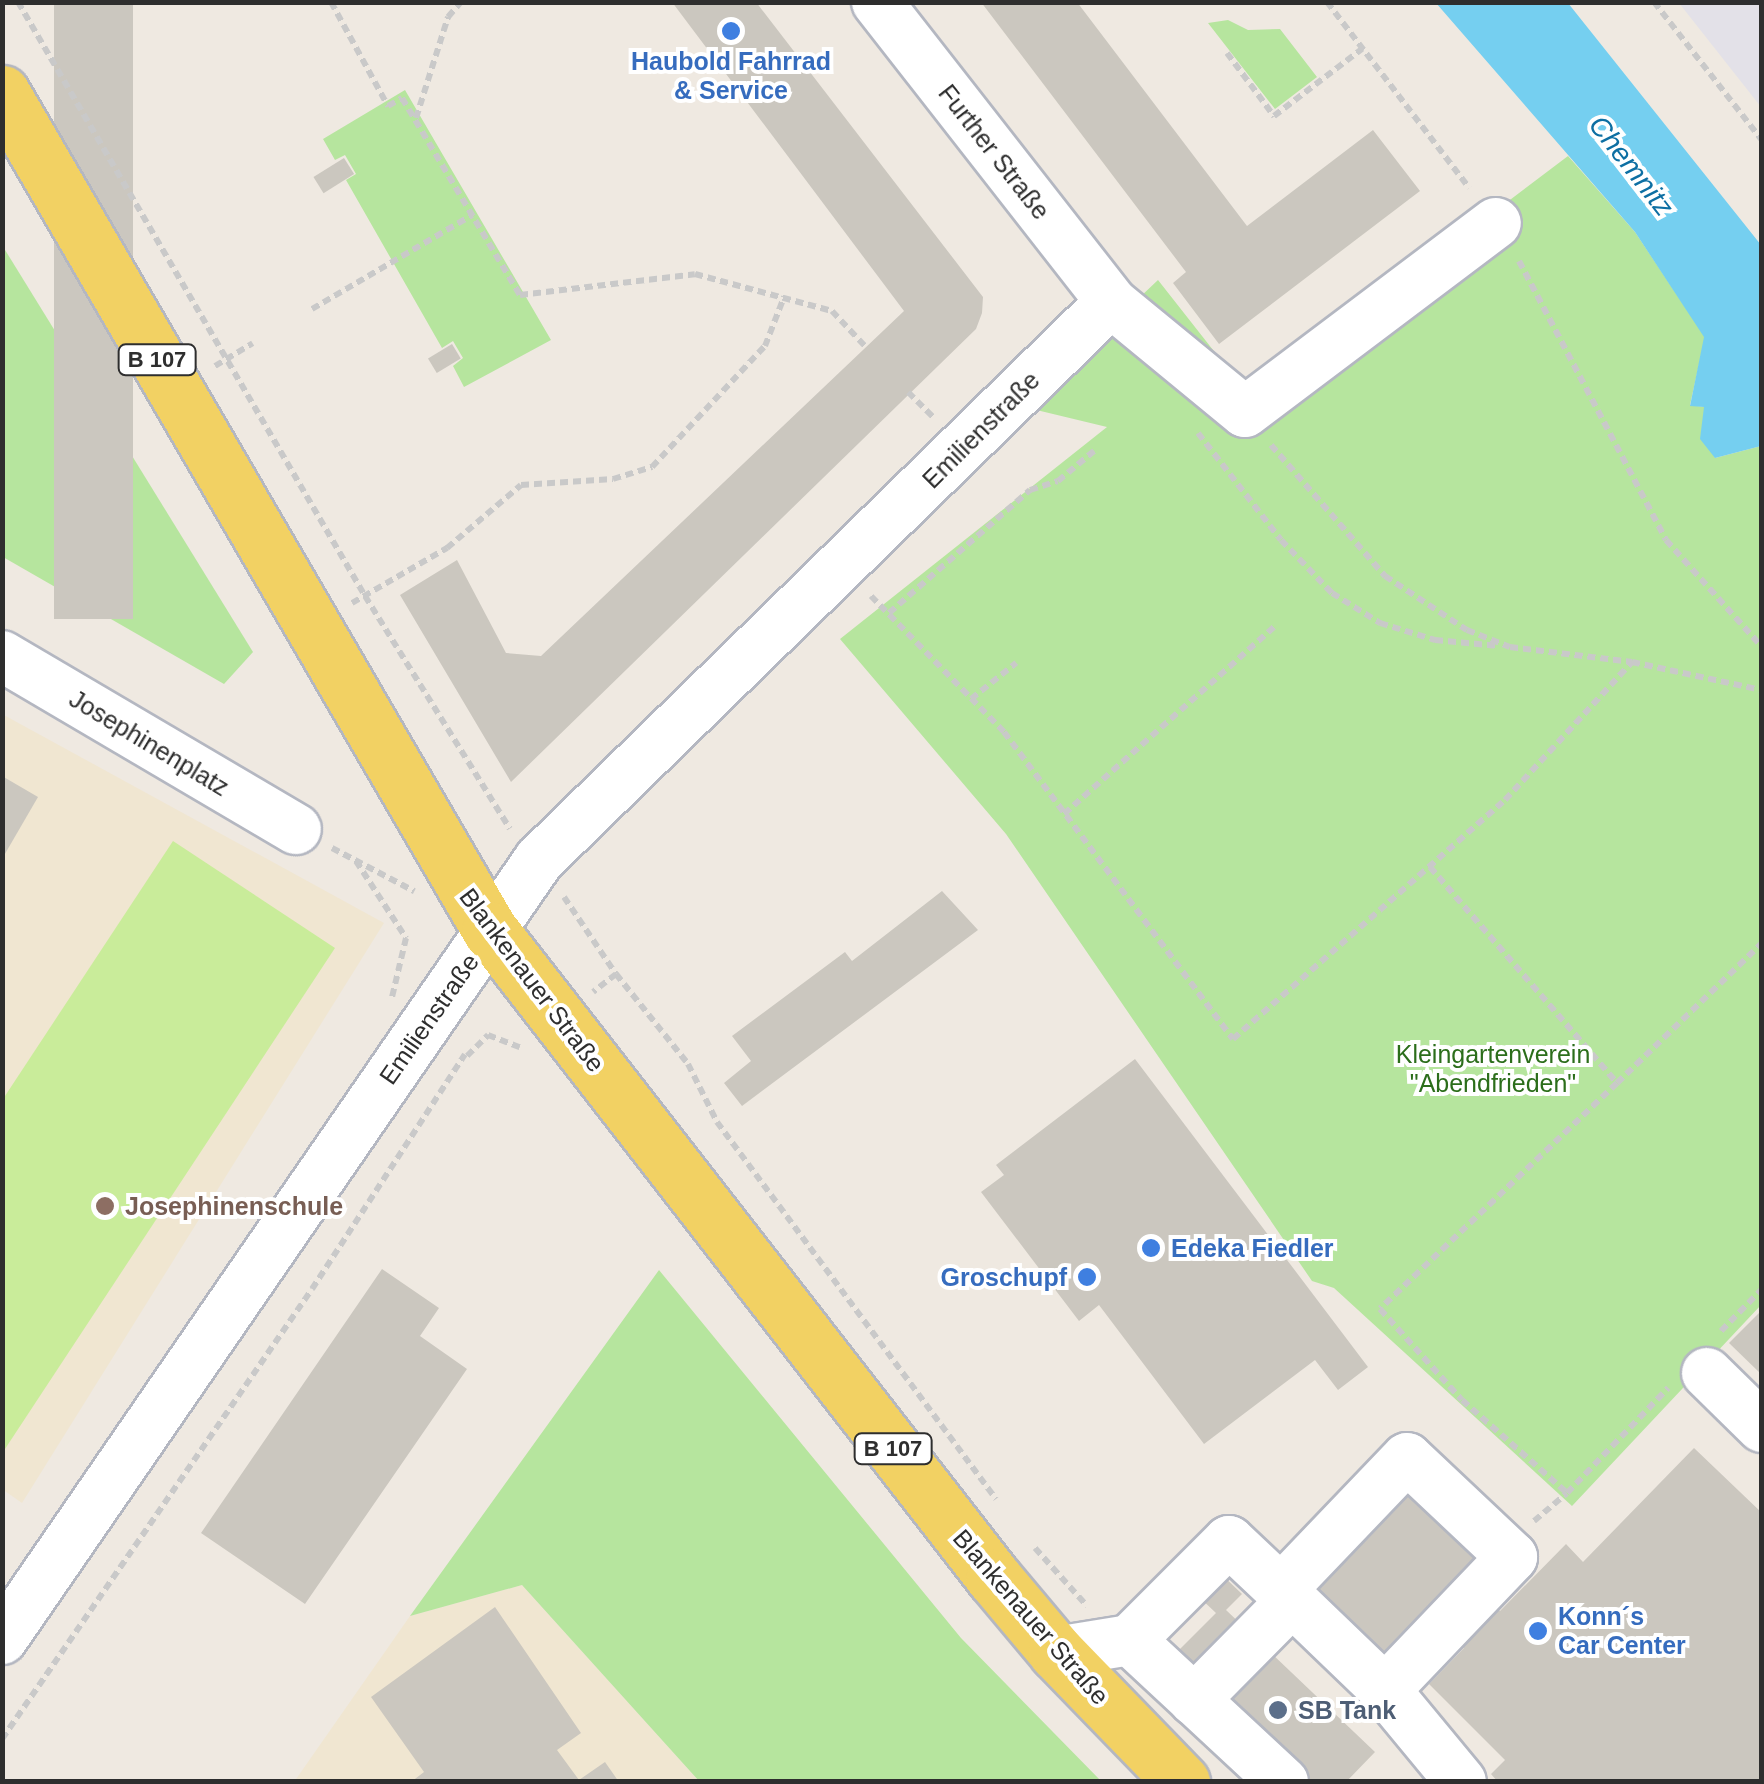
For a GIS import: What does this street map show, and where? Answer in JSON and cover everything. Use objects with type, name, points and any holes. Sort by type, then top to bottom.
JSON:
[{"type":"main road","name":"Blankenauer Straße","points":[[2,93],[310,628],[490,930],[1056,1652],[1182,1782]]},
{"type":"street","name":"Further Straße","points":[[877,2],[1111,302],[1245,412]]},
{"type":"street","points":[[1245,412],[1496,222]]},
{"type":"street","name":"Emilienstraße","points":[[2,1639],[19,1580],[539,860],[1111,302]]},
{"type":"street","name":"Josephinenplatz","points":[[2,656],[296,829]]},
{"type":"street","points":[[1696,1367],[1762,1427]]},
{"type":"street","points":[[1194,1700],[1407,1458],[1512,1556],[1385,1690]]},
{"type":"street","points":[[1056,1652],[1130,1640],[1229,1542],[1385,1690],[1443,1776]]},
{"type":"street","points":[[1130,1640],[1283,1782]]},
{"type":"path","points":[[18,2],[364,596],[505,824],[539,860]]},
{"type":"path","points":[[331,2],[388,106],[402,98],[520,295],[695,274],[832,311],[865,346]]},
{"type":"path","points":[[416,119],[448,17],[461,2]]},
{"type":"path","points":[[1328,2],[1496,222],[1561,331],[1615,450],[1666,540],[1762,646]]},
{"type":"path","points":[[1654,2],[1762,140]]},
{"type":"path","points":[[1227,54],[1274,116],[1362,49]]},
{"type":"path","points":[[312,309],[472,215]]},
{"type":"path","points":[[310,628],[447,548],[521,484],[613,479],[652,467],[765,346],[784,297]]},
{"type":"path","points":[[1245,412],[1386,576],[1432,612],[1510,647]]},
{"type":"path","points":[[1192,425],[1226,474],[1332,593],[1380,623],[1435,640],[1632,662],[1762,690]]},
{"type":"path","points":[[888,614],[1030,490],[1058,481],[1094,451]]},
{"type":"path","points":[[842,567],[1004,732],[1233,1038],[1504,800],[1632,662]]},
{"type":"path","points":[[1064,814],[1275,626]]},
{"type":"path","points":[[971,699],[1016,663]]},
{"type":"path","points":[[296,829],[424,896]]},
{"type":"path","points":[[1430,867],[1617,1083]]},
{"type":"path","points":[[1762,943],[1380,1309],[1462,1400],[1564,1495],[1696,1367],[1762,1289]]},
{"type":"path","points":[[616,974],[688,1064],[717,1122],[1000,1504]]},
{"type":"path","points":[[1023,1536],[1100,1620],[1130,1640]]},
{"type":"shaded area","points":[[1679,3],[1761,3],[1761,107]]},
{"type":"shaded area","name":"Josephinenschule","points":[[2,714],[384,923],[22,1503],[2,1489]]},
{"type":"shaded area","points":[[522,1585],[699,1781],[294,1782],[410,1616]]},
{"type":"green space","points":[[1228,20],[1248,30],[1280,29],[1317,77],[1275,109],[1208,23]]},
{"type":"green space","points":[[405,90],[551,340],[464,387],[453,366],[463,358],[453,341],[442,348],[346,180],[356,174],[345,155],[335,160],[323,139]]},
{"type":"green space","name":"Kleingartenverein \"Abendfrieden\"","points":[[1568,156],[1635,232],[1705,337],[1690,405],[1704,407],[1715,458],[1761,446],[1761,1305],[1572,1506],[1334,1288],[1312,1281],[1006,834],[840,639],[1107,427],[1024,407],[1158,280],[1250,397]]},
{"type":"green space","points":[[2,245],[253,652],[224,684],[3,557]]},
{"type":"green space","points":[[173,841],[335,948],[3,1452],[3,1099]]},
{"type":"green space","points":[[659,1270],[961,1638],[1101,1781],[699,1781],[522,1585],[410,1616]]},
{"type":"water","name":"Chemnitz","points":[[1436,3],[1568,3],[1761,245],[1761,446],[1715,458],[1700,439],[1704,407],[1690,406],[1704,337],[1635,232]]},
{"type":"building","points":[[54,2],[133,2],[133,619],[54,619]]},
{"type":"building","points":[[672,2],[756,2],[983,297],[982,313],[976,329],[511,782],[400,595],[457,560],[506,653],[541,656],[904,311]]},
{"type":"building","points":[[981,2],[1077,2],[1247,226],[1373,130],[1420,191],[1219,344],[1173,283],[1186,272]]},
{"type":"building","points":[[344,158],[354,174],[324,193],[313,177]]},
{"type":"building","points":[[452,344],[461,359],[437,373],[428,358]]},
{"type":"building","points":[[2,776],[38,797],[2,859]]},
{"type":"building","points":[[942,891],[978,930],[742,1106],[724,1083],[751,1061],[732,1036],[845,952],[852,961]]},
{"type":"building","name":"Edeka Fiedler","points":[[1135,1059],[1368,1367],[1338,1390],[1315,1360],[1204,1444],[1099,1305],[1079,1321],[981,1192],[1004,1175],[996,1165]]},
{"type":"building","points":[[382,1269],[439,1308],[420,1336],[467,1369],[305,1604],[201,1533]]},
{"type":"building","points":[[1762,1310],[1762,1375],[1729,1343]]},
{"type":"building","points":[[1694,1448],[1762,1513],[1762,1782],[1498,1782],[1491,1774],[1505,1760],[1429,1684],[1464,1648],[1434,1619],[1393,1663],[1307,1581],[1411,1473],[1494,1552],[1467,1579],[1500,1611],[1566,1544],[1583,1562]]},
{"type":"building","points":[[1219,1572],[1242,1594],[1226,1610],[1375,1752],[1346,1782],[1296,1782],[1170,1659],[1216,1613],[1197,1595]]},
{"type":"building","points":[[495,1607],[581,1733],[557,1750],[579,1780],[605,1762],[619,1782],[411,1782],[424,1772],[371,1697]]},
{"type":"place","name":"Haubold Fahrrad & Service","points":[[731,31]]},
{"type":"place","name":"Josephinenschule","points":[[105,1206]]},
{"type":"place","name":"Edeka Fiedler","points":[[1151,1248]]},
{"type":"place","name":"Groschupf","points":[[1087,1277]]},
{"type":"place","name":"Konn´s Car Center","points":[[1538,1631]]},
{"type":"place","name":"SB Tank","points":[[1278,1710]]}]
